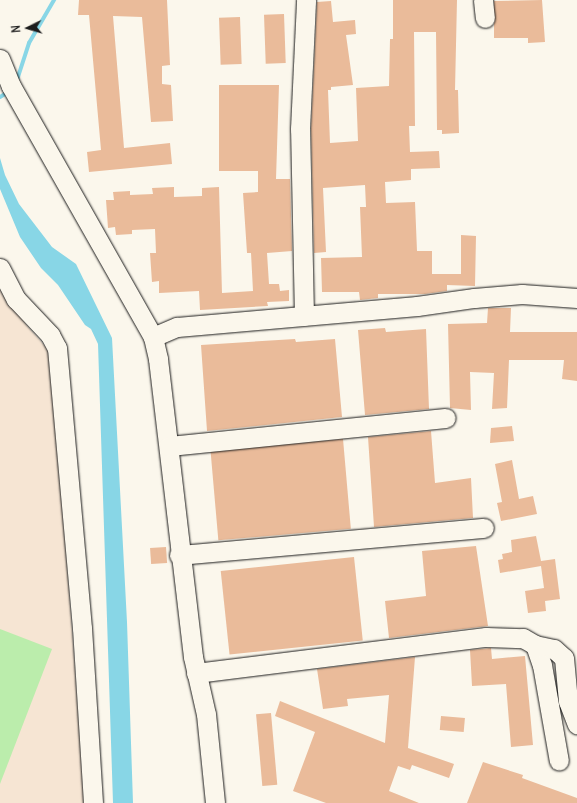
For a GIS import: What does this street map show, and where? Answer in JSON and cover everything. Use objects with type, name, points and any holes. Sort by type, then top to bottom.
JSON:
[{"type":"street","points":[[304,316],[300,129],[306,0]]},
{"type":"street","points":[[0,59],[13,88],[152,337],[158,359],[169,446],[179,556],[196,672],[206,714],[215,803]]},
{"type":"street","points":[[0,268],[16,299],[50,335],[57,348],[82,628],[93,803]]},
{"type":"street","points":[[152,337],[177,328],[522,294],[577,298]]},
{"type":"street","points":[[169,446],[446,418]]},
{"type":"street","points":[[179,556],[484,528]]},
{"type":"street","points":[[196,672],[486,637],[524,638],[535,646],[554,649],[564,658],[568,700],[577,724]]},
{"type":"street","points":[[535,646],[542,665],[559,761]]},
{"type":"shaded area","points":[[0,286],[27,326],[51,353],[85,803],[0,803]]},
{"type":"green space","points":[[0,629],[52,649],[0,784]]},
{"type":"water","points":[[0,158],[5,175],[19,204],[52,247],[76,264],[112,338],[127,622],[133,803],[113,803],[98,344],[91,329],[85,325],[58,285],[41,268],[20,237],[0,189]]},
{"type":"building","points":[[79,0],[167,0],[170,65],[162,66],[162,84],[171,85],[173,121],[151,122],[142,17],[113,16],[124,148],[170,143],[172,164],[89,172],[87,152],[101,150],[89,15],[78,15]]},
{"type":"building","points":[[393,0],[457,0],[455,90],[458,90],[459,133],[442,134],[442,130],[437,130],[436,32],[414,32],[415,126],[409,126],[410,152],[439,151],[440,168],[411,169],[411,180],[385,182],[386,203],[415,202],[417,251],[432,251],[432,274],[461,274],[461,235],[476,236],[475,286],[447,285],[447,291],[425,294],[378,294],[378,298],[360,300],[359,292],[322,292],[321,258],[362,257],[360,207],[366,207],[365,185],[323,188],[326,252],[314,253],[311,129],[317,2],[331,1],[333,22],[355,20],[356,34],[346,35],[353,85],[331,87],[331,90],[328,90],[330,143],[358,141],[356,88],[389,86],[390,39],[393,39]]},
{"type":"building","points":[[542,0],[545,42],[528,43],[528,38],[494,38],[494,1]]},
{"type":"building","points":[[284,14],[286,63],[266,64],[264,15]]},
{"type":"building","points":[[240,17],[242,64],[221,65],[219,18]]},
{"type":"building","points":[[219,85],[279,85],[276,179],[290,179],[292,251],[267,253],[269,284],[279,284],[280,291],[289,290],[289,301],[267,302],[268,306],[200,310],[199,291],[159,293],[159,281],[152,282],[150,253],[156,253],[155,229],[132,230],[132,234],[116,235],[115,227],[108,228],[106,200],[114,200],[113,192],[130,191],[130,195],[153,194],[152,188],[174,187],[174,197],[202,196],[202,188],[219,187],[222,293],[253,291],[251,253],[247,253],[243,193],[258,192],[258,171],[219,171]]},
{"type":"building","points":[[488,308],[511,308],[510,332],[577,332],[577,381],[562,379],[564,360],[509,360],[507,408],[492,409],[494,373],[470,372],[471,410],[450,408],[448,324],[487,323]]},
{"type":"building","points":[[385,328],[386,332],[426,329],[429,409],[365,415],[358,330]]},
{"type":"building","points":[[295,339],[296,342],[335,339],[342,417],[207,431],[201,345]]},
{"type":"building","points":[[512,426],[514,441],[490,443],[491,428]]},
{"type":"building","points":[[431,431],[435,483],[471,478],[473,518],[374,527],[368,437]]},
{"type":"building","points":[[343,439],[351,529],[218,540],[211,451]]},
{"type":"building","points":[[512,460],[519,499],[533,496],[537,514],[501,521],[497,503],[502,502],[495,464]]},
{"type":"building","points":[[536,536],[541,561],[555,559],[560,599],[545,601],[546,611],[528,613],[525,591],[544,588],[541,566],[500,573],[498,560],[503,559],[502,554],[512,552],[511,540]]},
{"type":"building","points":[[476,546],[488,626],[389,638],[385,601],[426,596],[422,551]]},
{"type":"building","points":[[166,547],[167,563],[151,564],[150,548]]},
{"type":"building","points":[[354,557],[363,641],[230,655],[221,571]]},
{"type":"building","points":[[491,648],[492,659],[525,656],[533,745],[511,747],[506,684],[472,686],[470,650]]},
{"type":"building","points":[[415,657],[408,748],[454,764],[449,778],[412,765],[410,770],[398,766],[389,791],[419,803],[326,803],[293,791],[315,732],[275,716],[280,701],[385,743],[389,695],[347,699],[348,706],[323,709],[317,669]]},
{"type":"building","points":[[271,713],[277,785],[262,786],[256,714]]},
{"type":"building","points":[[441,716],[465,718],[464,732],[440,730]]},
{"type":"building","points":[[483,762],[523,775],[522,778],[577,798],[577,803],[467,803]]},
{"type":"waterway","points":[[16,83],[29,43],[54,0]]},
{"type":"waterway","points":[[0,97],[8,92]]}]
